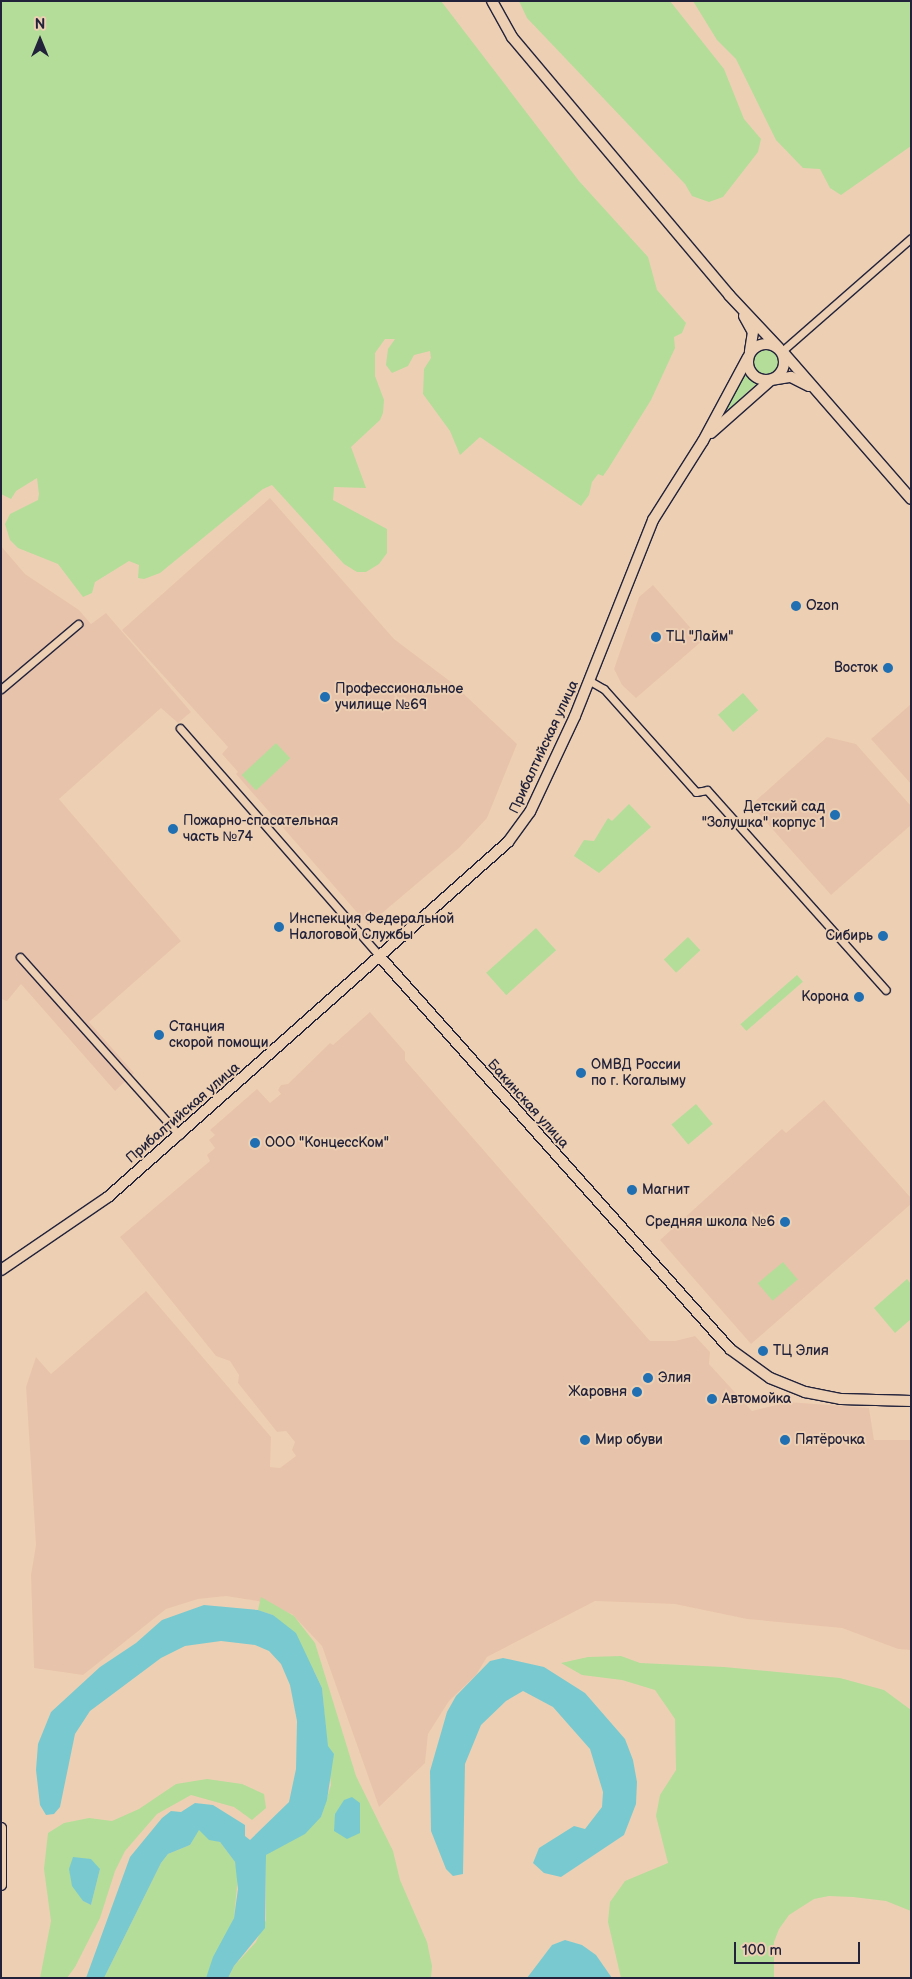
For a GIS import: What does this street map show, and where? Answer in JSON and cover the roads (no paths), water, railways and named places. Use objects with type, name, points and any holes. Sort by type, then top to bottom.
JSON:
[{"type":"street","points":[[492,1],[512,37],[729,295],[909,494]]},
{"type":"street","points":[[780,350],[911,238]]},
{"type":"street","points":[[729,295],[753,332],[749,356],[753,374],[761,379],[771,380],[790,377],[814,389]]},
{"type":"street","points":[[749,356],[763,344],[780,350]]},
{"type":"street","points":[[771,380],[784,368],[780,350]]},
{"type":"street","name":"Прибалтийская улица","points":[[1,1270],[93,1209],[498,854],[520,827],[590,681],[654,520],[703,441],[716,424],[749,356]]},
{"type":"street","name":"Прибалтийская улица","points":[[716,424],[771,380]]},
{"type":"street","points":[[1,689],[78,624]]},
{"type":"street","points":[[590,681],[604,689],[696,792],[707,790],[886,990]]},
{"type":"street","name":"Бакинская улица","points":[[180,728],[381,958],[730,1349],[770,1378],[805,1392],[841,1398],[911,1401]]},
{"type":"street","points":[[20,957],[179,1135]]},
{"type":"street","points":[[1,1828],[1,1885]]},
{"type":"water","points":[[204,1605],[258,1610],[273,1615],[296,1633],[322,1688],[328,1746],[334,1754],[327,1800],[321,1817],[305,1834],[266,1855],[265,1928],[234,1966],[228,1978],[206,1978],[213,1957],[234,1918],[238,1889],[235,1862],[220,1842],[209,1840],[199,1830],[190,1845],[168,1854],[161,1863],[104,1978],[86,1978],[130,1857],[162,1818],[171,1811],[181,1812],[195,1803],[213,1805],[245,1825],[245,1836],[250,1840],[289,1802],[296,1769],[297,1721],[290,1685],[281,1664],[269,1651],[255,1645],[221,1641],[185,1646],[161,1658],[90,1711],[75,1734],[60,1807],[54,1814],[46,1815],[40,1805],[36,1770],[38,1744],[51,1712],[100,1667],[136,1643],[162,1620]]},
{"type":"water","points":[[503,1658],[544,1667],[585,1693],[625,1739],[633,1760],[637,1782],[636,1804],[624,1835],[561,1877],[544,1873],[533,1863],[539,1848],[574,1826],[585,1829],[602,1807],[603,1792],[590,1749],[553,1707],[523,1691],[506,1701],[481,1725],[465,1764],[463,1874],[453,1876],[446,1869],[431,1831],[430,1771],[447,1712],[456,1696],[490,1661]]},
{"type":"water","points":[[352,1797],[360,1803],[360,1833],[347,1839],[334,1831],[335,1814],[344,1800]]},
{"type":"water","points":[[73,1857],[91,1859],[100,1869],[91,1905],[83,1901],[72,1886],[69,1869]]},
{"type":"water","points":[[565,1940],[582,1945],[596,1955],[612,1978],[527,1978],[552,1945]]},
{"type":"place","name":"Ozon","points":[[796,606]]},
{"type":"place","name":"ТЦ \"Лайм\"","points":[[656,637]]},
{"type":"place","name":"Восток","points":[[888,668]]},
{"type":"place","name":"Профессиональное училище №69","points":[[325,697]]},
{"type":"place","name":"Детский сад \"Золушка\" корпус 1","points":[[835,815]]},
{"type":"place","name":"Пожарно-спасательная часть №74","points":[[173,829]]},
{"type":"place","name":"Инспекция Федеральной Налоговой Службы","points":[[279,927]]},
{"type":"place","name":"Сибирь","points":[[883,936]]},
{"type":"place","name":"Корона","points":[[859,997]]},
{"type":"place","name":"Станция скорой помощи","points":[[159,1035]]},
{"type":"place","name":"ОМВД России по г. Когалыму","points":[[581,1073]]},
{"type":"place","name":"ООО \"КонцессКом\"","points":[[255,1143]]},
{"type":"place","name":"Магнит","points":[[632,1190]]},
{"type":"place","name":"Средняя школа №6","points":[[785,1222]]},
{"type":"place","name":"ТЦ Элия","points":[[763,1351]]},
{"type":"place","name":"Элия","points":[[648,1378]]},
{"type":"place","name":"Жаровня","points":[[637,1392]]},
{"type":"place","name":"Автомойка","points":[[712,1399]]},
{"type":"place","name":"Мир обуви","points":[[585,1440]]},
{"type":"place","name":"Пятёрочка","points":[[785,1440]]}]
